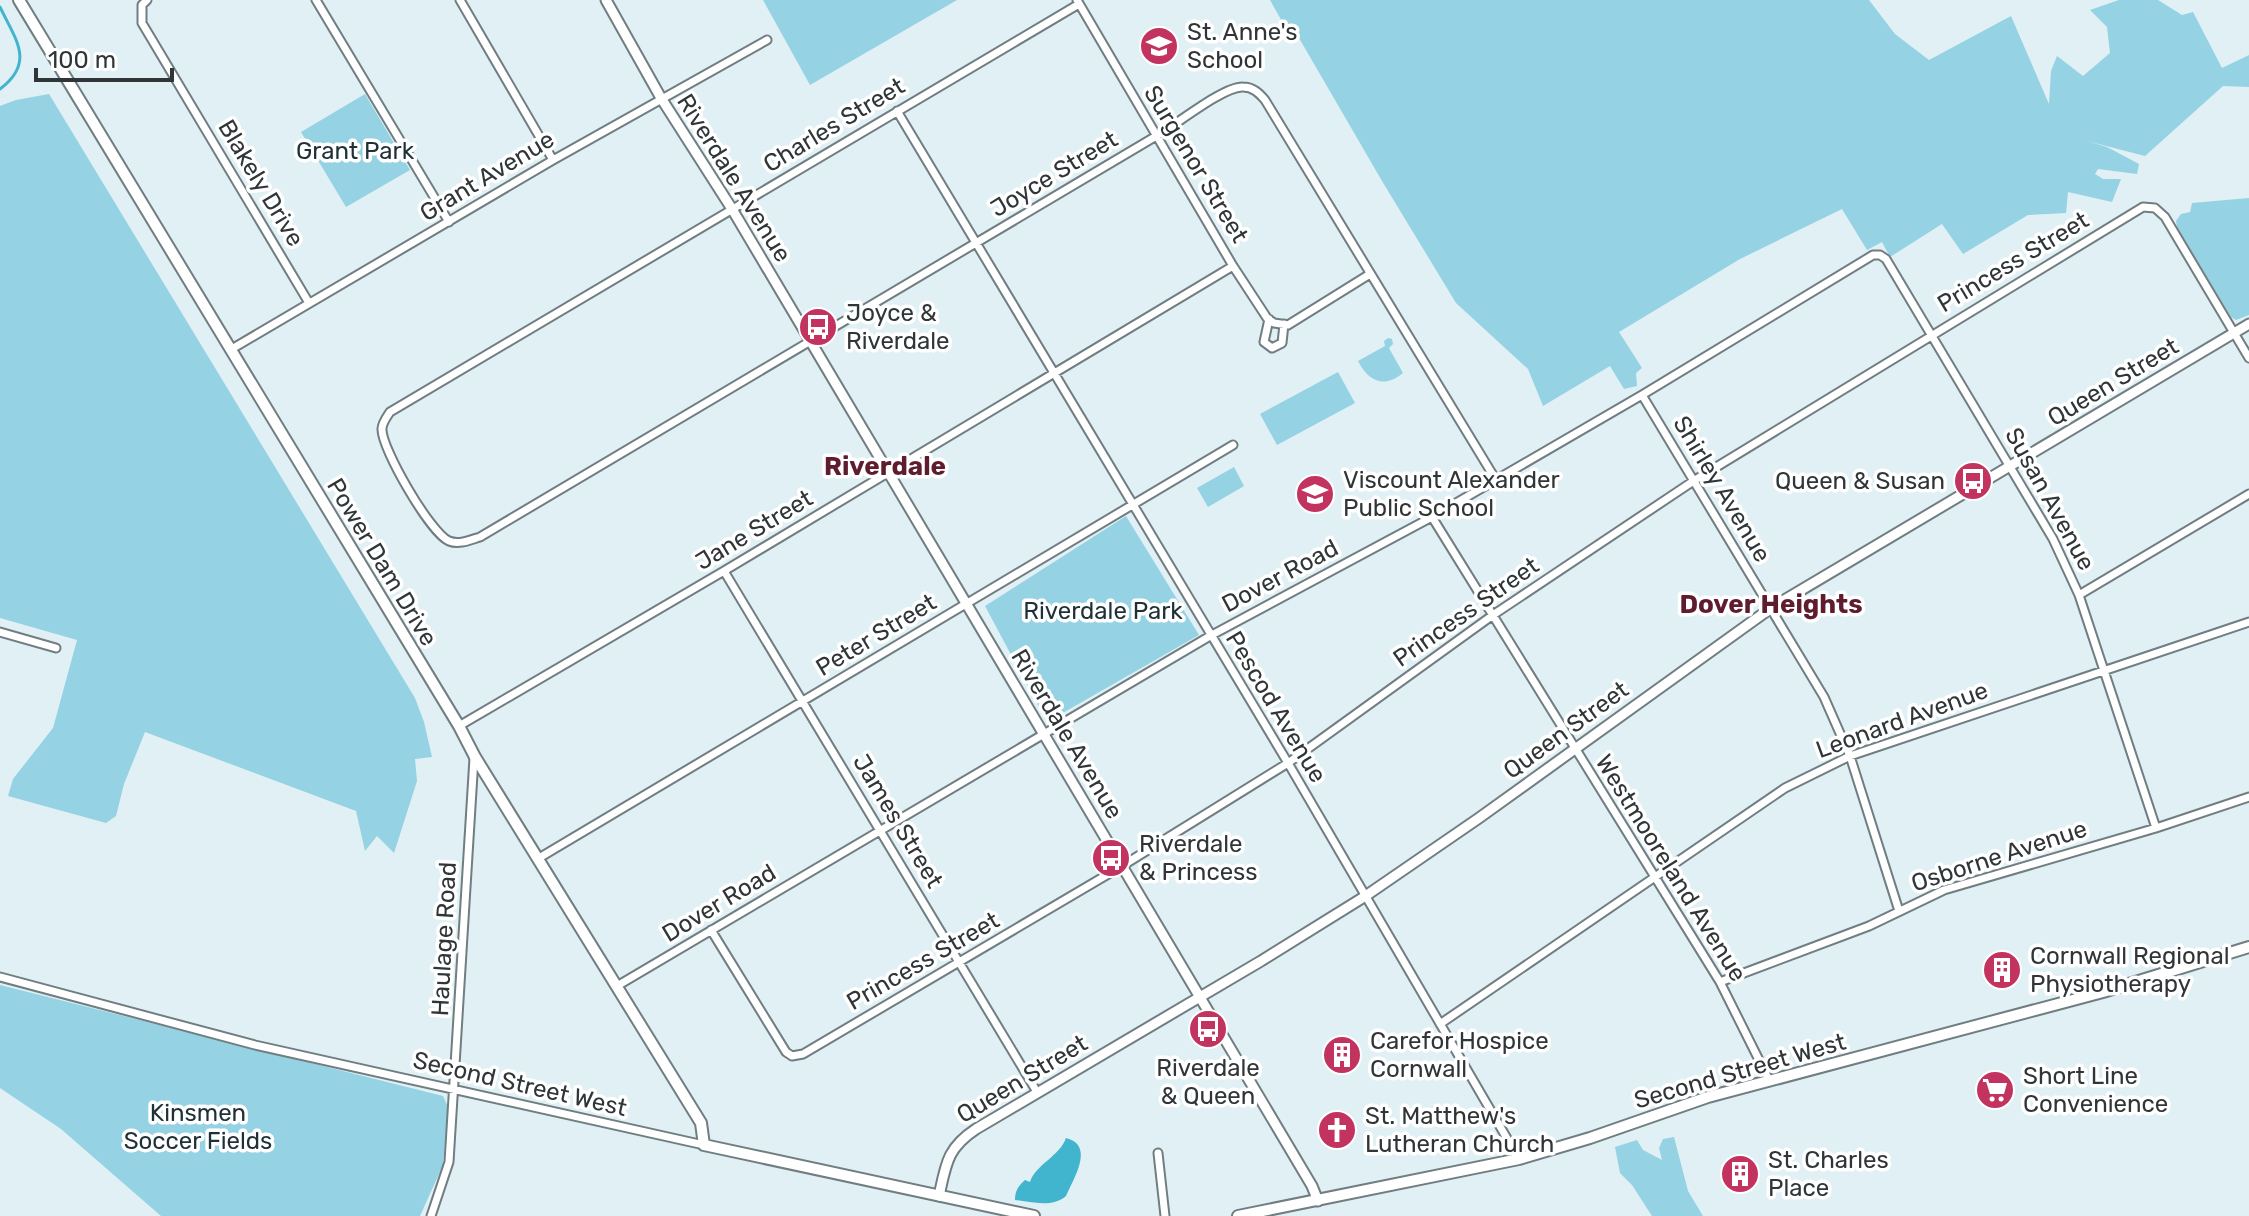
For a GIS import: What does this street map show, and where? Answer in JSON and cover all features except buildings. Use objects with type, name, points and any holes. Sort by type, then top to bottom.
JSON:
[{"type":"main road","name":"Power Dam Drive","points":[[19,0],[475,757],[701,1123],[704,1145]]},
{"type":"main road","name":"Second Street West","points":[[1238,1216],[1519,1159],[1679,1106],[2103,992],[2249,947]]},
{"type":"main road","name":"Second Street West","points":[[704,1145],[1034,1216]]},
{"type":"street","name":"Blakely Drive","points":[[147,0],[142,5],[142,23],[309,303]]},
{"type":"street","points":[[316,0],[449,222]]},
{"type":"street","points":[[460,0],[553,160]]},
{"type":"street","name":"Riverdale Avenue","points":[[608,1],[661,98],[732,209],[1200,996],[1318,1201]]},
{"type":"street","name":"Charles Street","points":[[480,537],[463,543],[450,541],[431,526],[384,444],[381,426],[390,412],[1078,2]]},
{"type":"street","name":"Surgenor Street","points":[[1078,2],[1233,266],[1269,319],[1264,342],[1272,348],[1282,343],[1284,324]]},
{"type":"street","name":"Grant Avenue","points":[[230,350],[553,160],[767,40]]},
{"type":"street","name":"Joyce Street","points":[[480,537],[1234,88],[1247,86],[1265,100],[1496,480]]},
{"type":"street","name":"Pescod Avenue","points":[[897,111],[1288,763],[1519,1159]]},
{"type":"street","name":"Princess Street","points":[[711,930],[788,1055],[803,1054],[1122,866],[1288,763],[1493,615],[1695,480],[2143,207],[2155,208],[2165,217],[2234,333]]},
{"type":"street","name":"Dover Road","points":[[617,986],[1210,636],[1432,517],[1642,395],[1849,268],[1873,255],[1880,255]]},
{"type":"street","name":"Susan Avenue","points":[[1880,255],[1886,259],[2053,539],[2079,595],[2156,828]]},
{"type":"street","name":"Jane Street","points":[[459,726],[1233,266]]},
{"type":"street","points":[[1269,319],[1284,324],[1370,274]]},
{"type":"street","name":"Queen Street","points":[[939,1196],[947,1161],[957,1142],[1364,897],[1771,608],[2249,324]]},
{"type":"street","points":[[2234,333],[2249,358]]},
{"type":"street","name":"Shirley Avenue","points":[[1642,395],[1824,697],[1850,756],[1899,911]]},
{"type":"street","name":"Peter Street","points":[[539,858],[1233,445]]},
{"type":"street","points":[[2079,595],[2249,494]]},
{"type":"street","name":"Westmooreland Avenue","points":[[1432,517],[1720,982],[1769,1080]]},
{"type":"street","name":"James Street","points":[[724,571],[1037,1092]]},
{"type":"street","name":"Leonard Avenue","points":[[1440,1024],[1783,789],[1850,756],[2249,622]]},
{"type":"street","points":[[0,632],[56,648]]},
{"type":"street","name":"Haulage Road","points":[[431,1216],[449,1162],[456,1091],[475,757]]},
{"type":"street","name":"Osborne Avenue","points":[[1720,982],[1869,926],[1944,890],[2156,828],[2249,797]]},
{"type":"street","name":"Second Street West","points":[[0,977],[196,1030],[704,1145]]},
{"type":"street","points":[[1158,1153],[1165,1216]]},
{"type":"green space","points":[[763,0],[957,0],[810,85]]},
{"type":"green space","points":[[1270,0],[1869,0],[1895,34],[1929,60],[2011,16],[2049,104],[2051,71],[2057,56],[2083,76],[2110,53],[2107,27],[2090,10],[2119,0],[2158,0],[2182,15],[2193,12],[2222,68],[2249,55],[2249,87],[2223,86],[2145,156],[2087,141],[2107,147],[2139,164],[2137,174],[2098,169],[2095,174],[2103,179],[2121,179],[2112,202],[2068,192],[2066,213],[2028,215],[1963,254],[1942,224],[1890,257],[1882,242],[1867,250],[1842,209],[1740,259],[1619,332],[1642,368],[1636,373],[1637,386],[1624,389],[1610,366],[1543,406],[1528,369],[1456,303],[1299,38],[1289,34]]},
{"type":"green space","points":[[49,94],[415,698],[432,757],[415,759],[417,781],[394,853],[377,836],[365,851],[356,811],[145,732],[124,784],[116,816],[106,823],[8,796],[13,779],[53,728],[77,640],[0,618],[0,106]]},
{"type":"green space","name":"Grant Park","points":[[365,94],[410,170],[346,207],[301,132]]},
{"type":"green space","points":[[2249,198],[2249,315],[2236,320],[2231,317],[2176,221],[2181,214],[2190,212],[2192,203]]},
{"type":"green space","points":[[1392,339],[1393,344],[1389,348],[1403,373],[1383,382],[1367,374],[1358,361],[1385,346],[1384,341]]},
{"type":"green space","points":[[1338,372],[1355,403],[1277,445],[1260,414]]},
{"type":"green space","points":[[1234,467],[1244,486],[1208,507],[1197,488]]},
{"type":"green space","name":"Riverdale Park","points":[[1126,516],[1199,635],[1047,722],[985,606]]},
{"type":"green space","name":"Kinsmen Soccer Fields","points":[[0,985],[443,1096],[448,1107],[443,1165],[420,1216],[161,1216],[61,1129],[0,1088]]},
{"type":"green space","points":[[1674,1137],[1688,1191],[1703,1216],[1652,1216],[1632,1185],[1620,1173],[1615,1147],[1637,1140],[1643,1150],[1662,1160],[1659,1148],[1663,1139]]},
{"type":"shaded area","points":[[1066,1138],[1075,1142],[1081,1155],[1066,1196],[1048,1203],[1015,1200],[1020,1184],[1025,1180],[1030,1182]]},
{"type":"waterway","points":[[0,7],[16,40],[20,60],[11,79],[0,89]]},
{"type":"place","name":"St. Anne's School","points":[[1159,46]]},
{"type":"place","name":"Joyce & Riverdale","points":[[818,327]]},
{"type":"place","name":"Queen & Susan","points":[[1973,481]]},
{"type":"place","name":"Viscount Alexander Public School","points":[[1315,494]]},
{"type":"place","name":"Riverdale & Princess","points":[[1111,858]]},
{"type":"place","name":"Cornwall Regional Physiotherapy","points":[[2002,970]]},
{"type":"place","name":"Riverdale & Queen","points":[[1208,1029]]},
{"type":"place","name":"Carefor Hospice Cornwall","points":[[1342,1055]]},
{"type":"place","name":"Short Line Convenience","points":[[1995,1090]]},
{"type":"place","name":"St. Matthew's Lutheran Church","points":[[1337,1130]]},
{"type":"place","name":"St. Charles Place","points":[[1740,1174]]},
{"type":"district","name":"Riverdale","points":[[885,466]]},
{"type":"district","name":"Dover Heights","points":[[1771,604]]}]
